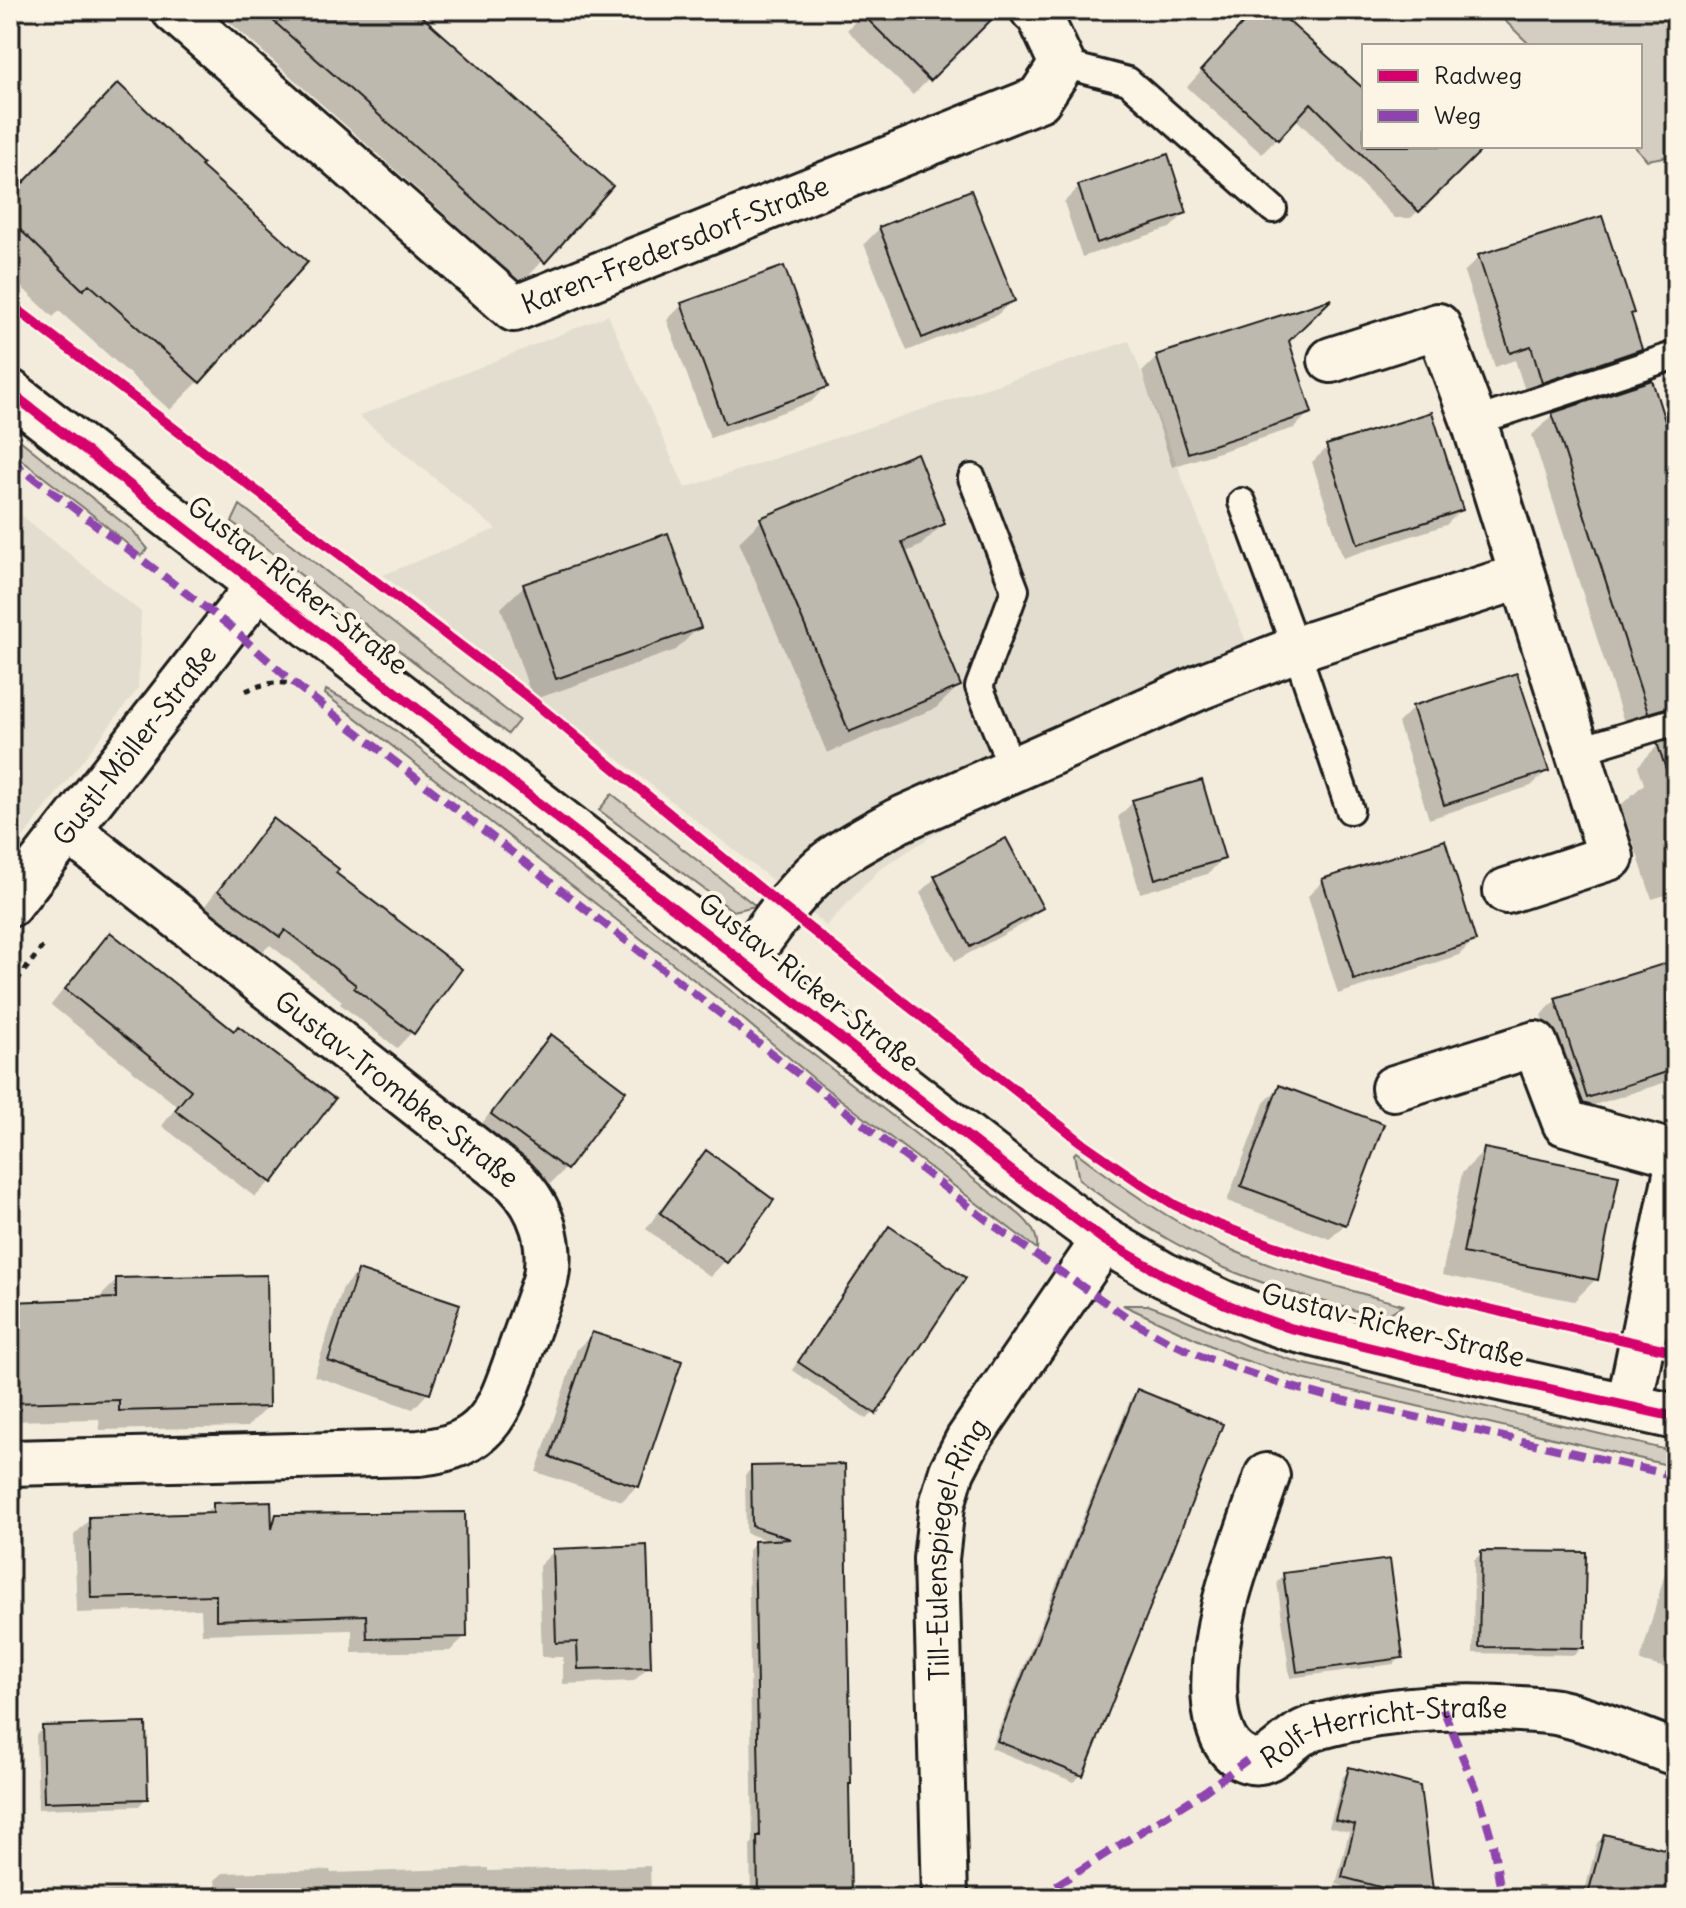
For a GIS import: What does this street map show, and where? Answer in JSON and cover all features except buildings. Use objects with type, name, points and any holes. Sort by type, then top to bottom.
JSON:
[{"type":"street","name":"Karen-Fredersdorf-Straße","points":[[174,10],[514,309],[1039,99],[1062,64]]},
{"type":"street","points":[[1033,10],[1039,15],[1062,64]]},
{"type":"street","points":[[1331,360],[1438,326],[1474,422],[1611,857],[1506,891]]},
{"type":"street","name":"Gustav-Ricker-Straße","points":[[10,392],[1104,1240],[1203,1294],[1290,1328],[1676,1417]]},
{"type":"street","name":"Gustav-Ricker-Straße","points":[[744,962],[784,908],[816,873],[867,837],[897,821],[1202,686],[1296,649],[1522,576]]},
{"type":"street","name":"Gustl-Möller-Straße","points":[[10,904],[259,585]]},
{"type":"street","name":"Gustav-Trombke-Straße","points":[[10,1463],[419,1453],[459,1445],[485,1425],[501,1403],[548,1266],[542,1221],[525,1191],[515,1181],[68,830]]},
{"type":"street","points":[[1394,1088],[1535,1044],[1565,1123],[1676,1154]]},
{"type":"street","points":[[1629,1406],[1676,1174]]},
{"type":"street","name":"Till-Eulenspiegel-Ring","points":[[945,1898],[936,1559],[942,1505],[952,1471],[977,1426],[1104,1240]]},
{"type":"street","name":"Rolf-Herricht-Straße","points":[[1267,1476],[1224,1606],[1214,1676],[1216,1716],[1222,1734],[1233,1750],[1247,1760],[1262,1760],[1304,1732],[1347,1720],[1443,1709],[1497,1708],[1554,1712],[1607,1726],[1676,1753]]},
{"type":"lane","points":[[1062,64],[1128,81],[1273,209]]},
{"type":"lane","points":[[1474,422],[1676,355]]},
{"type":"lane","points":[[972,478],[1015,590],[979,687],[1013,770]]},
{"type":"lane","points":[[1242,502],[1350,810]]},
{"type":"lane","points":[[1577,751],[1676,721]]},
{"type":"shaded area","points":[[1494,10],[1676,10],[1676,155],[1647,160],[1636,148],[1642,148],[1642,44],[1529,44]]},
{"type":"shaded area","points":[[608,315],[685,488],[1129,341],[1261,680],[980,805],[879,870],[826,926],[776,883],[383,575],[496,529],[359,416]]},
{"type":"shaded area","points":[[10,432],[133,531],[148,549],[141,556],[10,451]]},
{"type":"shaded area","points":[[240,505],[519,720],[508,734],[232,522]]},
{"type":"shaded area","points":[[10,506],[141,612],[138,689],[10,854]]},
{"type":"shaded area","points":[[326,690],[362,708],[395,730],[1020,1215],[1033,1230],[1037,1249],[819,1083],[729,1007],[325,694]]},
{"type":"shaded area","points":[[612,794],[756,906],[733,911],[599,810]]},
{"type":"shaded area","points":[[1076,1152],[1146,1202],[1221,1245],[1288,1271],[1403,1305],[1382,1318],[1281,1289],[1222,1267],[1148,1227],[1079,1180]]},
{"type":"shaded area","points":[[1123,1305],[1148,1305],[1247,1346],[1301,1363],[1676,1452],[1676,1467],[1302,1379],[1235,1357]]},
{"type":"marked path","points":[[10,460],[227,624],[296,685],[993,1225],[1137,1324],[1203,1357],[1281,1384],[1676,1476]]},
{"type":"marked path","points":[[1443,1709],[1481,1802],[1493,1844],[1502,1898]]},
{"type":"marked path","points":[[1036,1898],[1205,1791],[1247,1760]]},
{"type":"cycle path","points":[[10,304],[524,694],[784,908],[1081,1142],[1143,1185],[1211,1222],[1329,1264],[1446,1299],[1676,1352]]},
{"type":"cycle path","points":[[10,392],[1104,1240],[1164,1275],[1223,1303],[1290,1328],[1676,1417]]}]
